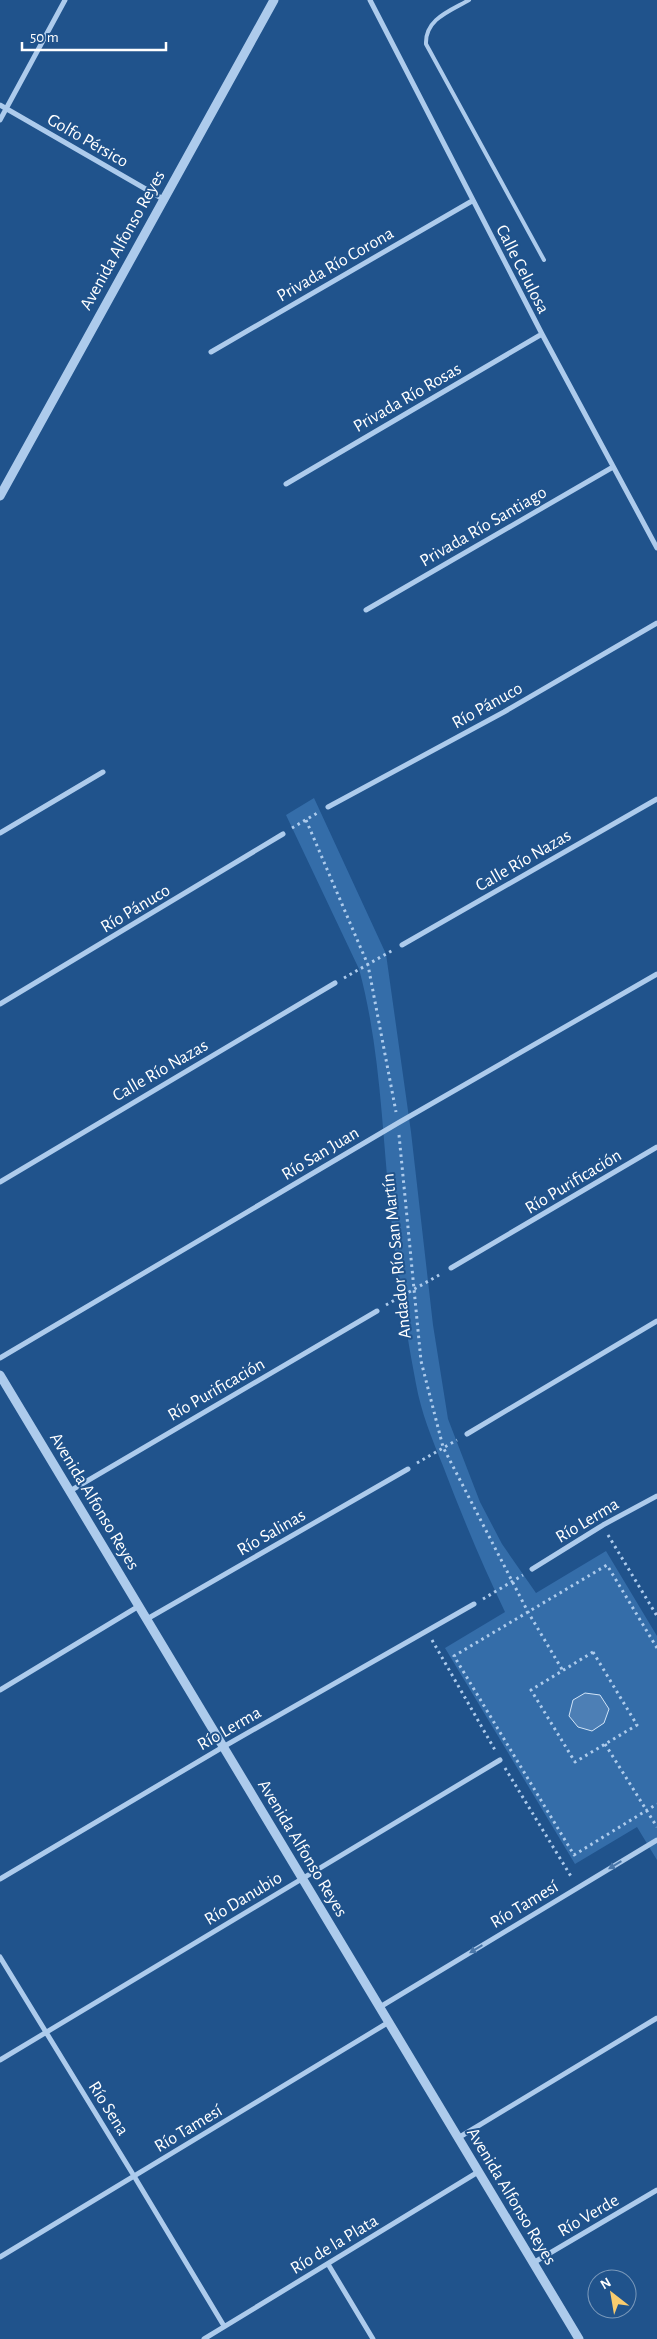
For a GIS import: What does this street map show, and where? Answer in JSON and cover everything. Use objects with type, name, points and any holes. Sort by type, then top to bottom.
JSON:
[{"type":"street","points":[[0,120],[65,0]]},
{"type":"street","name":"Avenida Alfonso Reyes","points":[[0,496],[274,0]]},
{"type":"street","name":"Calle Celulosa","points":[[370,0],[542,334],[657,548]]},
{"type":"street","name":"Golfo Pérsico","points":[[0,106],[163,199]]},
{"type":"street","name":"Privada Río Corona","points":[[211,352],[472,200]]},
{"type":"street","name":"Privada Río Rosas","points":[[286,484],[542,334]]},
{"type":"street","name":"Privada Río Santiago","points":[[366,610],[613,467]]},
{"type":"street","name":"Río Pánuco","points":[[328,807],[504,712],[657,622]]},
{"type":"street","points":[[0,833],[103,772]]},
{"type":"street","name":"Calle Río Nazas","points":[[402,945],[657,798]]},
{"type":"street","name":"Río Pánuco","points":[[0,1004],[283,834]]},
{"type":"street","name":"Río San Juan","points":[[0,1358],[398,1123],[657,974]]},
{"type":"street","name":"Calle Río Nazas","points":[[0,1182],[335,983]]},
{"type":"street","name":"Río Purificación","points":[[451,1268],[657,1147]]},
{"type":"street","name":"Río Purificación","points":[[70,1491],[377,1311]]},
{"type":"street","points":[[467,1434],[657,1321]]},
{"type":"street","name":"Avenida Alfonso Reyes","points":[[0,1375],[579,2339]]},
{"type":"street","name":"Río Salinas","points":[[147,1619],[408,1469]]},
{"type":"street","name":"Río Lerma","points":[[532,1569],[603,1525],[657,1496]]},
{"type":"street","name":"Río Lerma","points":[[0,1878],[223,1747],[474,1604]]},
{"type":"street","points":[[0,1690],[139,1606]]},
{"type":"street","name":"Río Danubio","points":[[0,2060],[500,1760]]},
{"type":"street","name":"Río Tamesí","points":[[380,2007],[657,1840]]},
{"type":"street","name":"Río Sena","points":[[0,1957],[224,2326]]},
{"type":"street","points":[[458,2138],[657,2018]]},
{"type":"street","name":"Río Tamesí","points":[[0,2257],[389,2022]]},
{"type":"street","name":"Río de la Plata","points":[[204,2339],[478,2172]]},
{"type":"street","name":"Río Verde","points":[[533,2263],[657,2190]]},
{"type":"street","points":[[328,2264],[373,2339]]},
{"type":"lane","points":[[469,0],[431,24],[427,31],[426,44],[544,260]]},
{"type":"path","points":[[283,834],[328,807]]},
{"type":"path","name":"Andador Río San Martín","points":[[306,820],[368,965],[398,1123],[412,1290],[421,1361],[443,1447],[528,1612],[563,1670]]},
{"type":"path","points":[[335,983],[402,945]]},
{"type":"path","points":[[377,1311],[451,1268]]},
{"type":"path","points":[[408,1469],[467,1434]]},
{"type":"path","points":[[603,1525],[657,1616]]},
{"type":"path","points":[[657,1648],[607,1565],[454,1656],[574,1855],[657,1804]]},
{"type":"path","points":[[474,1604],[532,1569]]},
{"type":"path","points":[[593,1652],[637,1724],[574,1762],[531,1690],[563,1670],[593,1652]]},
{"type":"path","points":[[605,1744],[657,1827]]},
{"type":"shaded area","points":[[314,798],[386,954],[411,1132],[433,1325],[448,1419],[480,1502],[502,1544],[536,1593],[606,1551],[657,1636],[657,1860],[637,1827],[575,1864],[445,1648],[505,1612],[457,1503],[427,1425],[418,1394],[395,1252],[376,1058],[366,998],[359,969],[286,815]]},
{"type":"building","points":[[585,1693],[600,1695],[609,1709],[604,1723],[592,1731],[578,1727],[569,1716],[573,1700]]}]
